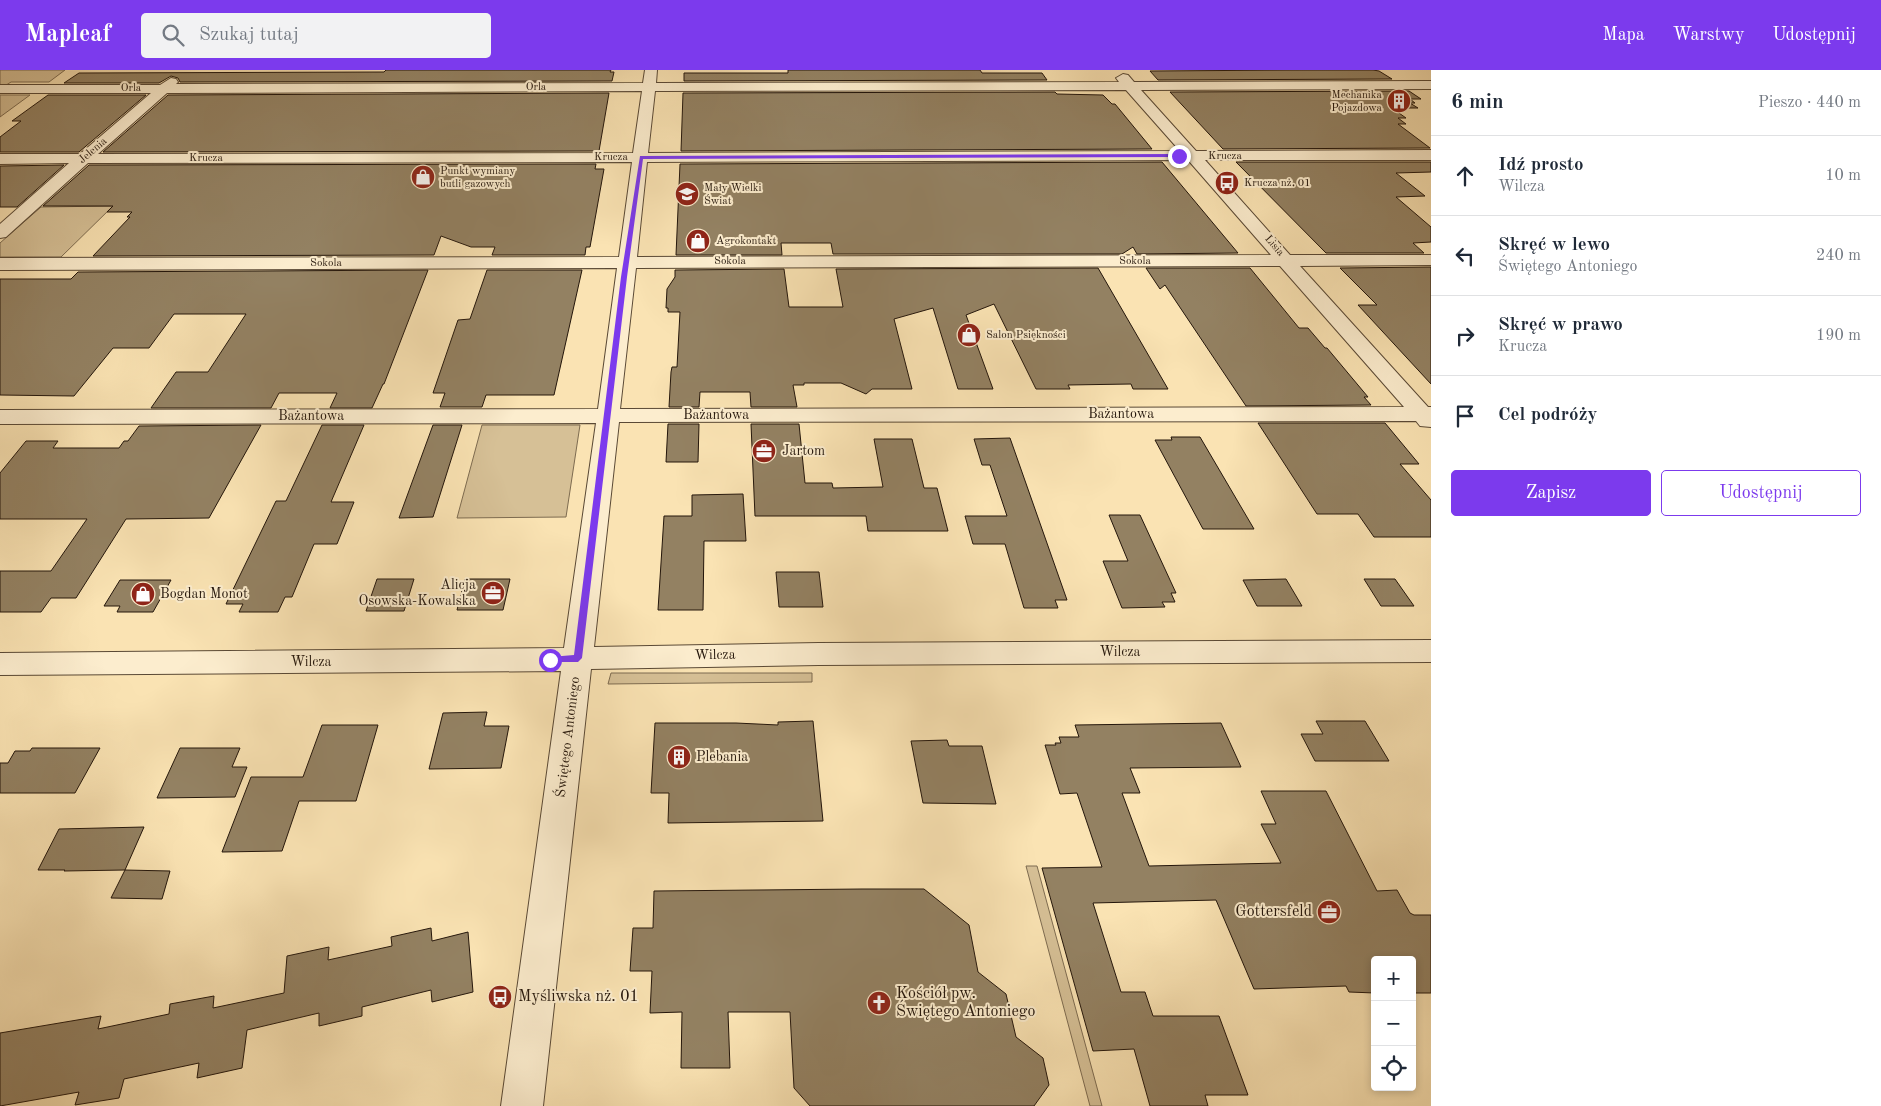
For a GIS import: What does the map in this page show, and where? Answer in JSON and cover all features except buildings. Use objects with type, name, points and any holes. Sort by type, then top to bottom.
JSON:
[{"type":"street","name":"Jelenia","points":[[0,233],[186,70]]},
{"type":"street","name":"Lisia","points":[[1116,70],[1428,417]]},
{"type":"street","name":"Orla","points":[[0,89],[165,88],[650,78],[1130,86],[1431,85]]},
{"type":"street","name":"Świętego Antoniego","points":[[522,1106],[650,78]]},
{"type":"street","name":"Krucza","points":[[0,159],[1431,155]]},
{"type":"street","name":"Sokola","points":[[0,264],[1431,260]]},
{"type":"street","name":"Bażantowa","points":[[0,417],[608,415],[1428,417]]},
{"type":"street","name":"Wilcza","points":[[0,664],[829,654],[1431,651]]},
{"type":"shaded area","points":[[0,70],[65,70],[49,82],[11,82],[0,89]]},
{"type":"shaded area","points":[[0,95],[30,95],[0,117]]},
{"type":"shaded area","points":[[113,206],[61,257],[0,257],[0,243],[41,207]]},
{"type":"shaded area","points":[[482,425],[580,425],[566,517],[457,518]]},
{"type":"shaded area","points":[[611,673],[812,673],[812,682],[608,684]]},
{"type":"shaded area","points":[[1026,866],[1037,866],[1102,1106],[1090,1106]]},
{"type":"place","name":"Mechanika Pojazdowa","points":[[1399,101]]},
{"type":"place","name":"Punkt wymiany butli gazowych","points":[[423,177]]},
{"type":"place","name":"Krucza nż. 01","points":[[1227,183]]},
{"type":"place","name":"Mały Wielki Świat","points":[[687,194]]},
{"type":"place","name":"Agrokontakt","points":[[698,241]]},
{"type":"place","name":"Salon Psiękności","points":[[969,335]]},
{"type":"place","name":"Jartom","points":[[764,451]]},
{"type":"place","name":"Alicja Osowska-Kowalska","points":[[493,593]]},
{"type":"place","name":"Bogdan Monot","points":[[143,594]]},
{"type":"place","name":"Plebania","points":[[679,757]]},
{"type":"place","name":"Gottersfeld","points":[[1329,912]]},
{"type":"place","name":"Myśliwska nż. 01","points":[[500,997]]},
{"type":"place","name":"Kościół pw. Świętego Antoniego","points":[[879,1003]]},
{"type":"route","points":[[550,660],[578,658],[624,277],[641,157],[1179,156]]}]
